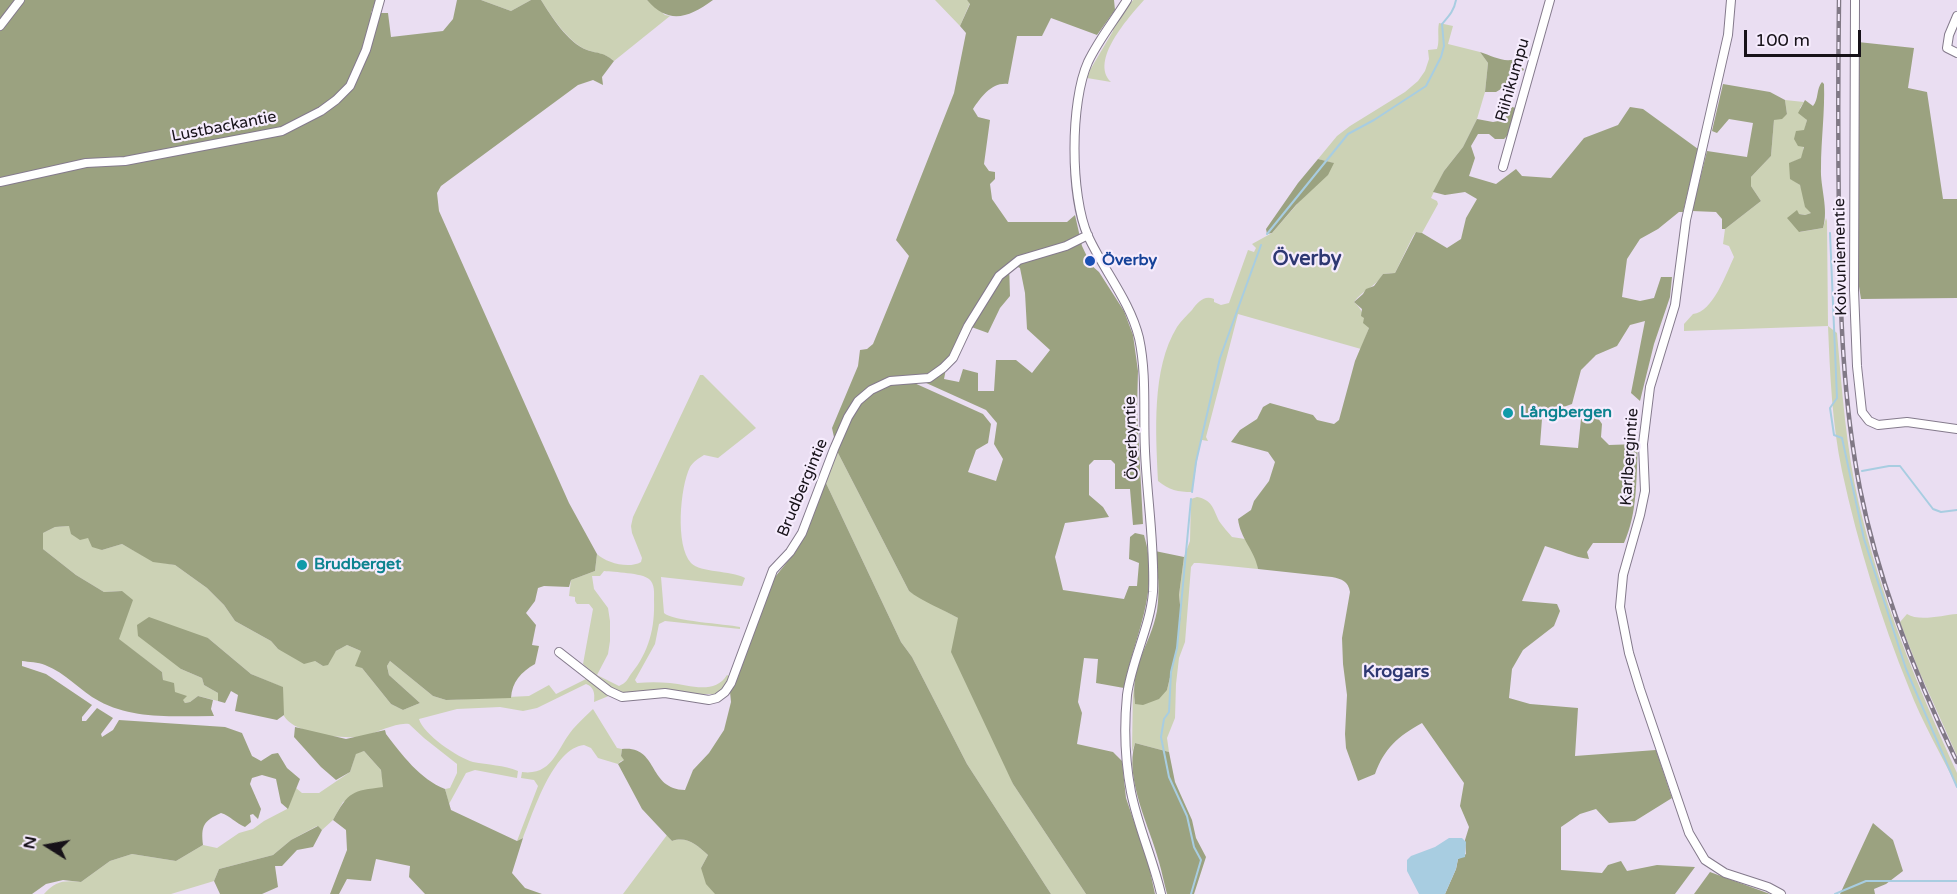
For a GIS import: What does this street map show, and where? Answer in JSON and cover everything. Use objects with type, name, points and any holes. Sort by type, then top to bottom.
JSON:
[{"type":"street","points":[[0,26],[20,0]]},
{"type":"street","name":"Lustbackantie","points":[[0,182],[86,163],[125,161],[282,131],[321,111],[350,86],[366,50],[380,0]]},
{"type":"street","name":"Överbyntie","points":[[1127,0],[1106,29],[1088,62],[1081,87],[1076,137],[1075,185],[1080,213],[1088,235],[1133,317],[1144,366],[1144,443],[1153,592],[1150,616],[1129,683],[1126,743],[1131,793],[1161,894]]},
{"type":"street","name":"Riihikumpu","points":[[1503,167],[1550,0]]},
{"type":"street","name":"Karlbergintie","points":[[1731,0],[1728,34],[1686,220],[1675,305],[1650,387],[1643,444],[1645,491],[1623,575],[1620,607],[1637,680],[1689,833],[1705,860],[1725,873],[1768,887],[1781,894]]},
{"type":"street","name":"Koivuniementie","points":[[1855,0],[1854,290],[1857,366],[1862,412],[1869,421],[1878,425],[1907,422],[1957,429]]},
{"type":"street","points":[[1957,16],[1949,35],[1947,48],[1957,53]]},
{"type":"street","name":"Brudbergintie","points":[[559,652],[609,691],[622,697],[665,693],[710,700],[725,692],[731,682],[773,570],[790,552],[802,533],[834,449],[858,401],[871,390],[890,381],[929,378],[943,368],[953,358],[968,326],[999,276],[1019,260],[1066,246],[1088,235]]},
{"type":"green space","points":[[0,0],[376,0],[371,13],[388,13],[391,37],[443,31],[453,19],[457,0],[481,0],[511,11],[531,0],[541,0],[573,41],[587,50],[614,61],[602,77],[603,85],[593,80],[578,85],[441,186],[437,193],[439,211],[569,503],[597,554],[595,571],[571,580],[569,587],[544,586],[538,588],[535,601],[526,613],[536,625],[532,645],[539,646],[535,664],[518,678],[511,698],[446,700],[433,696],[390,661],[387,666],[389,675],[420,703],[403,710],[391,704],[362,668],[355,666],[361,651],[347,645],[336,651],[328,665],[323,666],[315,661],[304,664],[278,649],[271,641],[235,621],[224,605],[207,588],[175,565],[153,562],[122,544],[102,550],[92,547],[88,538],[80,540],[71,534],[69,526],[55,527],[43,533],[43,549],[76,575],[104,592],[122,591],[133,600],[119,639],[162,672],[163,680],[174,683],[175,692],[187,696],[183,700],[185,703],[198,696],[213,700],[211,709],[214,716],[155,716],[126,711],[99,701],[45,665],[22,661],[22,666],[46,674],[92,705],[82,717],[82,721],[86,721],[97,708],[113,718],[101,734],[102,737],[113,730],[119,720],[225,727],[242,733],[252,756],[261,761],[278,753],[287,768],[300,779],[288,809],[281,803],[276,779],[262,775],[252,778],[250,784],[261,809],[258,819],[253,814],[250,815],[251,822],[245,827],[221,813],[215,816],[204,825],[203,845],[176,861],[132,854],[110,861],[81,882],[63,880],[46,884],[32,894],[0,894]]},
{"type":"green space","points":[[481,0],[531,0],[511,11]]},
{"type":"green space","points":[[541,0],[647,0],[665,15],[670,16],[614,61],[587,50],[574,41],[555,21]]},
{"type":"green space","points":[[647,0],[713,0],[687,15],[671,16],[655,8]]},
{"type":"green space","points":[[935,0],[967,0],[970,3],[960,26]]},
{"type":"green space","points":[[967,0],[1114,0],[1115,10],[1097,35],[1051,18],[1042,36],[1017,36],[1008,84],[992,88],[983,95],[973,109],[978,117],[990,120],[984,164],[989,171],[995,172],[995,179],[990,184],[992,199],[1008,222],[1067,222],[1075,215],[1082,246],[1091,265],[1099,272],[1124,311],[1133,335],[1138,371],[1137,409],[1143,524],[1133,525],[1130,489],[1115,489],[1115,464],[1111,460],[1094,460],[1089,465],[1089,495],[1103,507],[1109,517],[1065,523],[1055,557],[1063,590],[1124,599],[1129,586],[1137,586],[1139,563],[1129,559],[1130,537],[1135,533],[1144,535],[1148,556],[1148,594],[1124,688],[1096,683],[1098,659],[1084,658],[1078,702],[1082,713],[1077,744],[1113,752],[1122,761],[1126,798],[1149,866],[1155,894],[1086,894],[1013,784],[951,652],[958,618],[909,591],[837,451],[832,428],[858,366],[860,350],[867,349],[873,344],[909,256],[896,240],[954,93],[966,33],[960,26],[970,4]],"holes":[[[1009,263],[1020,268],[1025,293],[1027,329],[1050,350],[1032,373],[1016,360],[996,360],[994,391],[978,391],[978,373],[963,369],[959,382],[944,379],[946,369],[930,381],[924,382],[986,410],[997,423],[994,444],[1003,459],[996,481],[968,472],[976,450],[988,443],[991,424],[983,414],[912,382],[911,376],[924,375],[940,367],[951,355],[966,325],[988,333],[1000,308],[1010,296]]]},
{"type":"green space","points":[[1133,0],[1144,0],[1121,28],[1108,51],[1105,73],[1111,82],[1087,78],[1113,31],[1113,26]]},
{"type":"green space","points":[[1439,23],[1453,26],[1448,44],[1480,52],[1488,63],[1485,92],[1477,119],[1463,147],[1444,171],[1431,198],[1438,204],[1422,233],[1416,232],[1413,236],[1395,273],[1383,274],[1354,302],[1369,328],[1361,349],[1238,314],[1206,437],[1208,441],[1200,442],[1192,492],[1166,487],[1158,481],[1157,402],[1163,362],[1177,327],[1201,300],[1210,298],[1221,305],[1229,303],[1248,250],[1254,252],[1256,248],[1252,244],[1272,233],[1333,163],[1318,159],[1337,136],[1418,81],[1429,59],[1428,50],[1437,49]]},
{"type":"green space","points":[[1858,42],[1914,48],[1908,88],[1927,92],[1943,199],[1957,199],[1957,298],[1861,299],[1857,274]]},
{"type":"green space","points":[[1480,52],[1504,60],[1518,58],[1524,70],[1506,81],[1506,86],[1496,92],[1485,92],[1488,63]]},
{"type":"green space","points":[[1822,82],[1824,94],[1821,175],[1825,221],[1823,228],[1799,232],[1787,218],[1797,210],[1799,214],[1811,213],[1805,207],[1800,185],[1790,179],[1789,163],[1801,158],[1804,147],[1798,146],[1794,139],[1796,131],[1804,130],[1807,120],[1798,113],[1805,100],[1813,106]]},
{"type":"green space","points":[[1723,84],[1770,92],[1785,100],[1787,114],[1782,119],[1774,120],[1771,156],[1751,177],[1751,186],[1761,201],[1725,229],[1722,229],[1722,219],[1716,212],[1692,211],[1707,151],[1747,157],[1753,123],[1729,119],[1717,133],[1712,131]]},
{"type":"green space","points":[[1785,100],[1804,102],[1800,108],[1807,120],[1802,158],[1790,163],[1790,178],[1800,185],[1811,213],[1799,214],[1800,232],[1823,228],[1826,218],[1827,221],[1828,326],[1684,331],[1684,324],[1693,314],[1700,312],[1713,300],[1734,257],[1729,246],[1723,244],[1725,229],[1761,201],[1751,186],[1751,177],[1771,156],[1774,120],[1787,114]]},
{"type":"green space","points":[[1512,107],[1516,108],[1509,134],[1504,139],[1495,139],[1489,134],[1478,134],[1471,146],[1475,158],[1469,176],[1496,184],[1516,169],[1522,176],[1551,178],[1584,138],[1618,125],[1630,107],[1643,109],[1698,149],[1683,212],[1679,212],[1658,229],[1640,239],[1627,259],[1622,297],[1640,301],[1654,298],[1661,277],[1672,277],[1670,297],[1654,344],[1640,401],[1631,393],[1645,321],[1630,325],[1617,346],[1596,355],[1581,370],[1572,404],[1552,411],[1542,419],[1540,445],[1578,448],[1581,419],[1590,417],[1598,418],[1602,424],[1601,437],[1609,445],[1638,444],[1634,507],[1624,543],[1593,543],[1587,552],[1589,559],[1545,546],[1522,601],[1557,604],[1560,611],[1554,626],[1523,650],[1512,669],[1509,698],[1530,704],[1578,708],[1575,756],[1656,750],[1672,798],[1635,821],[1609,823],[1596,809],[1580,814],[1561,827],[1561,870],[1602,873],[1608,865],[1621,861],[1627,871],[1657,865],[1695,867],[1675,894],[1445,894],[1458,859],[1466,854],[1465,840],[1469,827],[1460,806],[1464,783],[1422,723],[1406,733],[1387,750],[1375,774],[1358,781],[1346,748],[1345,734],[1347,695],[1342,638],[1350,592],[1348,585],[1332,577],[1258,569],[1239,526],[1238,519],[1251,510],[1254,501],[1269,481],[1275,462],[1268,452],[1231,442],[1240,430],[1257,419],[1263,407],[1270,403],[1313,415],[1317,420],[1334,424],[1339,420],[1355,361],[1369,328],[1363,323],[1362,309],[1354,302],[1366,289],[1374,286],[1383,274],[1395,273],[1416,232],[1422,233],[1447,248],[1461,239],[1466,218],[1477,199],[1465,192],[1445,195],[1433,192],[1444,171],[1463,147],[1477,119],[1493,122],[1504,120]]},
{"type":"green space","points":[[1318,159],[1334,163],[1328,175],[1296,205],[1272,233],[1267,234],[1266,229]]},
{"type":"green space","points":[[1828,326],[1837,333],[1851,462],[1868,539],[1901,641],[1957,773],[1957,787],[1909,688],[1863,554],[1848,499],[1836,435]]},
{"type":"green space","points":[[700,375],[703,375],[756,428],[718,458],[704,455],[690,467],[682,502],[683,544],[686,555],[696,566],[745,578],[742,586],[661,577],[664,613],[677,618],[740,627],[740,629],[665,621],[659,624],[655,644],[635,680],[637,683],[662,682],[709,687],[722,681],[727,675],[729,676],[720,693],[627,695],[610,689],[583,664],[593,609],[589,604],[577,604],[575,597],[569,596],[571,580],[595,571],[597,554],[618,564],[630,565],[641,562],[642,558],[632,533],[633,517]],"holes":[[[604,571],[645,577],[651,581],[654,589],[650,639],[637,666],[627,680],[619,686],[597,675],[608,654],[610,621],[608,608],[594,589],[592,576],[600,576]]]},
{"type":"green space","points":[[837,451],[909,591],[958,618],[1013,784],[1086,894],[1051,894],[967,764],[912,657],[901,642],[825,481]]},
{"type":"green space","points":[[825,481],[901,642],[912,657],[967,764],[1051,894],[715,894],[706,884],[701,868],[708,855],[687,841],[672,841],[642,809],[618,764],[624,760],[621,756],[622,749],[634,750],[642,754],[664,783],[673,788],[685,790],[693,770],[709,753],[724,730],[731,702],[730,692],[775,577],[796,551],[810,524]]},
{"type":"green space","points":[[1197,497],[1209,502],[1219,521],[1232,537],[1245,539],[1256,556],[1258,569],[1199,563],[1194,563],[1191,567],[1185,642],[1179,658],[1176,684],[1175,718],[1167,738],[1169,752],[1135,743],[1132,752],[1133,687],[1135,704],[1167,690],[1177,648],[1181,614],[1179,595],[1184,557],[1190,541],[1191,499]]},
{"type":"green space","points":[[69,526],[102,550],[122,544],[153,561],[175,565],[207,588],[224,605],[235,621],[271,641],[278,649],[315,661],[323,666],[336,651],[347,645],[361,651],[362,668],[391,704],[403,710],[420,703],[389,675],[387,666],[390,661],[433,696],[446,700],[529,696],[549,685],[556,694],[586,679],[590,679],[611,695],[594,702],[593,691],[586,684],[537,708],[523,711],[500,707],[457,709],[419,719],[434,738],[459,756],[473,762],[518,771],[517,778],[475,770],[466,773],[449,804],[445,789],[450,788],[457,773],[457,764],[409,724],[355,737],[320,734],[298,727],[284,716],[282,687],[251,674],[208,638],[181,669],[202,678],[204,685],[218,693],[218,701],[198,696],[185,703],[163,680],[162,672],[118,639],[122,591],[104,592],[76,575],[43,549],[43,533],[55,527]]},
{"type":"green space","points":[[1155,551],[1184,557],[1179,595],[1181,614],[1177,648],[1167,690],[1159,699],[1143,705],[1135,704],[1135,677],[1157,611],[1158,581]]},
{"type":"green space","points":[[1907,614],[1924,618],[1957,614],[1957,756],[1900,622]]},
{"type":"green space","points":[[149,617],[208,638],[251,674],[283,687],[284,715],[277,720],[235,711],[238,695],[231,691],[225,703],[218,701],[218,693],[204,685],[202,678],[181,669],[138,636],[137,625]]},
{"type":"green space","points":[[593,709],[617,748],[622,749],[621,756],[625,760],[618,764],[598,758],[591,748],[584,745],[573,749],[554,769],[523,838],[517,841],[538,786],[534,780],[521,778],[522,772],[541,770],[548,765],[567,736]]},
{"type":"green space","points":[[295,727],[346,739],[385,730],[412,766],[427,779],[445,789],[451,810],[517,841],[523,838],[512,873],[525,888],[542,894],[425,894],[409,877],[410,866],[376,859],[371,881],[347,879],[339,894],[330,894],[347,850],[346,830],[333,820],[343,803],[352,794],[383,787],[381,770],[364,751],[356,754],[350,772],[336,780],[294,737]]},
{"type":"green space","points":[[1135,743],[1169,752],[1175,782],[1192,820],[1196,838],[1206,857],[1194,894],[1167,894],[1135,787],[1133,757]]},
{"type":"green space","points":[[364,751],[381,770],[384,787],[343,802],[333,820],[322,830],[317,826],[291,840],[273,855],[219,869],[214,881],[171,894],[44,894],[60,882],[81,882],[110,861],[132,854],[176,861],[203,845],[217,848],[239,833],[253,829],[287,809],[296,788],[302,793],[319,793],[350,772],[356,753]]},
{"type":"green space","points":[[1873,823],[1893,840],[1903,871],[1886,884],[1874,889],[1875,894],[1840,894]]},
{"type":"green space","points":[[318,826],[322,830],[313,847],[297,850],[282,866],[275,866],[278,887],[262,894],[220,894],[214,881],[219,869],[273,855],[291,840]]},
{"type":"green space","points":[[667,835],[672,841],[692,842],[708,855],[701,868],[726,894],[623,894]]},
{"type":"green space","points":[[1710,872],[1770,894],[1694,894]]},
{"type":"water","points":[[1449,838],[1462,838],[1466,842],[1465,857],[1458,859],[1445,894],[1419,894],[1407,871],[1407,860]]},
{"type":"waterway","points":[[1267,234],[1348,134],[1426,86],[1444,46],[1442,24],[1453,10],[1456,0]]},
{"type":"waterway","points":[[1830,233],[1837,398],[1830,408],[1834,435],[1842,438],[1864,539],[1906,669],[1957,787]]},
{"type":"waterway","points":[[1192,492],[1196,462],[1220,358],[1261,245]]},
{"type":"waterway","points":[[1862,471],[1900,466],[1933,509],[1941,512],[1957,510]]},
{"type":"waterway","points":[[1191,499],[1177,648],[1171,672],[1169,712],[1164,719],[1161,737],[1169,777],[1187,816],[1194,847],[1201,860],[1191,894]]},
{"type":"waterway","points":[[1835,894],[1866,881],[1957,881]]},
{"type":"railway","points":[[1839,0],[1840,289],[1846,390],[1854,456],[1868,524],[1888,594],[1913,662],[1957,762]]},
{"type":"place","name":"Överby","points":[[1090,261]]},
{"type":"place","name":"Långbergen","points":[[1508,413]]},
{"type":"place","name":"Brudberget","points":[[302,565]]},
{"type":"district","name":"Överby","points":[[1307,260]]},
{"type":"district","name":"Krogars","points":[[1396,672]]}]
